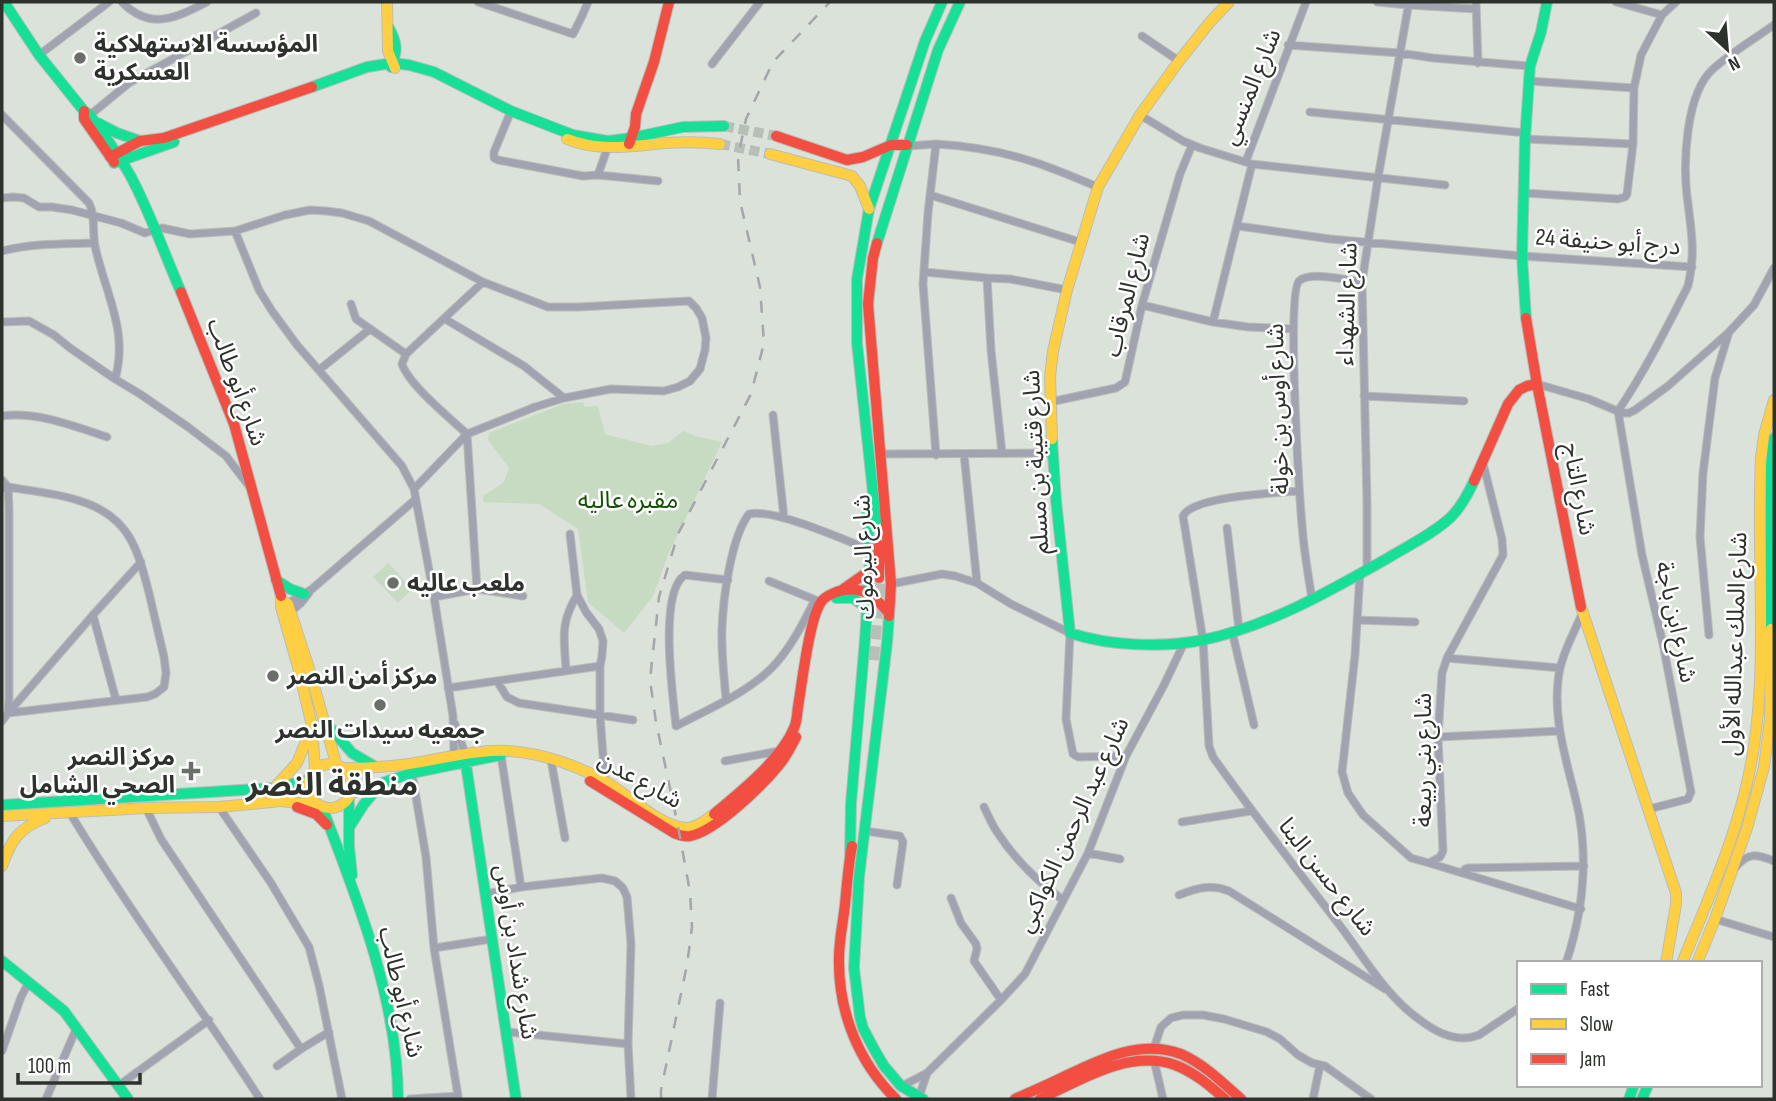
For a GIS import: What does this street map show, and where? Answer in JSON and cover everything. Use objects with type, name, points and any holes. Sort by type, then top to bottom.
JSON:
[{"type":"main road","name":"شارع أبو طالب","points":[[4,2],[39,55],[90,116],[126,180],[134,188],[155,230],[234,425],[276,580],[340,766]]},
{"type":"main road","points":[[387,2],[387,50],[393,68]]},
{"type":"main road","points":[[625,143],[635,127],[636,114],[654,62],[669,2]]},
{"type":"main road","name":"شارع اليرموك","points":[[872,576],[879,551],[857,343],[858,279],[869,209],[925,41],[942,2]]},
{"type":"main road","name":"شارع اليرموك","points":[[921,1098],[901,1086],[884,1066],[863,1028],[857,1004],[854,961],[858,890],[887,643],[891,584],[868,304],[875,250],[906,145],[945,32],[960,2]]},
{"type":"main road","name":"شارع قتيبة بن مسلم","points":[[1070,633],[1052,453],[1050,402],[1053,351],[1067,290],[1098,187],[1140,115],[1179,61],[1229,2]]},
{"type":"main road","name":"شارع التاج","points":[[1547,2],[1530,66],[1529,81],[1522,256],[1527,325],[1582,615],[1676,893],[1667,958]]},
{"type":"main road","points":[[90,116],[117,133],[140,141],[164,138],[367,67],[393,68],[430,77],[579,144],[607,149],[683,127],[724,126]]},
{"type":"main road","points":[[116,158],[259,113],[369,73],[393,68]]},
{"type":"main road","points":[[510,113],[573,135],[608,141],[720,144]]},
{"type":"main road","name":"شارع أبو طالب","points":[[90,116],[84,119],[116,158]]},
{"type":"main road","points":[[776,136],[847,160],[863,157],[891,145],[906,145]]},
{"type":"main road","points":[[116,158],[140,141]]},
{"type":"main road","points":[[770,154],[852,176],[860,186],[869,209]]},
{"type":"main road","points":[[850,855],[851,803],[868,593],[872,576],[853,359],[857,343]]},
{"type":"main road","points":[[1070,633],[1088,640],[1114,644],[1184,643],[1236,630],[1280,615],[1312,600],[1408,546],[1451,516],[1463,501],[1483,463],[1507,405],[1522,388],[1537,384]]},
{"type":"main road","name":"شارع الملك عبدالله الأول","points":[[1683,961],[1727,849],[1752,769],[1759,698],[1761,467],[1766,428],[1774,401]]},
{"type":"main road","name":"شارع الملك عبدالله الأول","points":[[1698,961],[1716,919],[1754,809],[1764,767],[1770,720],[1771,466],[1774,438]]},
{"type":"main road","points":[[820,602],[865,576],[872,576]]},
{"type":"main road","points":[[276,580],[290,589],[308,592]]},
{"type":"main road","points":[[842,590],[868,593],[889,613]]},
{"type":"main road","points":[[820,602],[846,597],[856,599],[867,608]]},
{"type":"main road","name":"شارع عدن","points":[[350,795],[460,758],[502,750],[516,751],[552,762],[604,785],[672,824],[691,827],[711,816],[762,771],[780,751],[795,727],[813,622],[820,602]]},
{"type":"main road","name":"شارع عدن","points":[[604,785],[659,825],[685,837],[698,834],[723,817],[778,766],[793,743],[799,729],[820,602]]},
{"type":"main road","name":"شارع أبو طالب","points":[[285,607],[312,726],[312,775]]},
{"type":"main road","points":[[865,639],[875,638],[887,643]]},
{"type":"main road","points":[[873,660],[839,966],[846,1012],[863,1056],[879,1082],[896,1099]]},
{"type":"main road","points":[[325,722],[352,753],[377,768]]},
{"type":"main road","points":[[275,788],[297,763],[312,726]]},
{"type":"main road","name":"شارع عدن","points":[[340,766],[377,768],[501,755],[552,762]]},
{"type":"main road","name":"شارع شداد بن أوس","points":[[460,758],[486,894],[516,1099]]},
{"type":"main road","points":[[2,805],[275,788],[312,775],[323,764],[340,766],[349,774],[353,783],[350,795],[342,805],[332,808],[281,801],[219,807],[2,816]]},
{"type":"main road","points":[[312,775],[308,789],[311,798],[320,806]]},
{"type":"main road","points":[[349,829],[364,804],[382,783]]},
{"type":"main road","name":"شارع أبو طالب","points":[[350,795],[349,846],[355,895]]},
{"type":"main road","points":[[281,801],[316,814],[330,828]]},
{"type":"main road","name":"شارع أبو طالب","points":[[320,806],[355,895],[385,996],[395,1040],[398,1099]]},
{"type":"main road","points":[[2,866],[6,853],[20,830],[32,822],[57,814]]},
{"type":"main road","points":[[2,961],[64,1011],[128,1099]]},
{"type":"main road","points":[[1015,1099],[1112,1054],[1137,1048],[1187,1070],[1213,1087],[1225,1099]]},
{"type":"main road","points":[[1040,1099],[1053,1096],[1116,1065],[1141,1060],[1154,1054],[1174,1052],[1192,1059],[1217,1076],[1241,1099]]},
{"type":"street","points":[[39,55],[109,2]]},
{"type":"street","points":[[122,2],[136,14],[161,20],[207,2]]},
{"type":"street","points":[[478,2],[573,34],[588,2]]},
{"type":"street","points":[[712,64],[760,2]]},
{"type":"street","name":"شارع المنسي","points":[[1140,115],[1192,145],[1249,162],[1306,2]]},
{"type":"street","points":[[1377,2],[1476,5],[1478,63]]},
{"type":"street","points":[[1616,2],[1662,15]]},
{"type":"street","points":[[1524,193],[1621,199],[1628,194],[1633,144],[1634,88],[1642,55],[1662,15],[1676,2]]},
{"type":"street","name":"شارع الشهداء","points":[[1363,571],[1367,503],[1362,282],[1409,4]]},
{"type":"street","points":[[90,116],[129,83],[256,13]]},
{"type":"street","points":[[1618,411],[1688,286],[1693,237],[1686,193],[1686,164],[1693,103],[1701,85],[1713,69],[1774,25]]},
{"type":"street","points":[[1142,36],[1179,61]]},
{"type":"street","points":[[1289,45],[1530,66]]},
{"type":"street","points":[[1529,81],[1634,88]]},
{"type":"street","points":[[1310,112],[1526,136],[1633,144]]},
{"type":"street","points":[[510,113],[498,141],[495,159],[583,176],[658,181]]},
{"type":"street","points":[[2,114],[89,203],[94,217],[94,243],[119,335],[120,359],[115,379]]},
{"type":"street","points":[[936,144],[924,272],[936,455]]},
{"type":"street","points":[[906,145],[957,145],[1012,156],[1098,187]]},
{"type":"street","name":"شارع المرقاب","points":[[1050,402],[1116,388],[1125,382],[1142,305],[1180,174],[1192,145]]},
{"type":"street","points":[[598,175],[607,149]]},
{"type":"street","points":[[1213,322],[1238,226],[1249,162],[1445,185]]},
{"type":"street","points":[[930,195],[1080,242]]},
{"type":"street","points":[[2,198],[24,198],[39,207],[52,206],[121,223],[145,233],[168,229],[190,234],[234,231],[298,212],[310,210],[342,213],[369,221],[483,282],[548,307],[689,301],[696,308],[705,326],[706,343],[700,369],[690,381],[672,390],[618,388],[564,398],[535,407],[467,434],[414,489]]},
{"type":"street","name":"درج أبو حنيفة 24","points":[[1238,226],[1330,239],[1522,256],[1692,267]]},
{"type":"street","name":"شارع شداد بن أوس","points":[[234,231],[265,300],[284,328],[402,466],[414,489],[460,758]]},
{"type":"street","points":[[2,251],[27,246],[94,243]]},
{"type":"street","points":[[1537,384],[1589,399],[1618,411],[1629,412],[1657,394],[1729,332],[1754,305],[1774,268]]},
{"type":"street","points":[[924,272],[1010,279],[1067,290]]},
{"type":"street","name":"شارع أوس بن خولة","points":[[1312,600],[1303,538],[1300,491],[1293,329],[1296,286],[1311,275],[1362,282]]},
{"type":"street","points":[[987,278],[1002,453]]},
{"type":"street","points":[[477,589],[467,434],[408,376],[402,364],[406,354],[483,282]]},
{"type":"street","points":[[351,304],[356,319],[406,354]]},
{"type":"street","points":[[1142,305],[1213,322],[1293,329]]},
{"type":"street","points":[[445,319],[524,366],[564,398]]},
{"type":"street","points":[[2,322],[29,321],[54,335],[226,456],[252,490]]},
{"type":"street","points":[[319,370],[370,329]]},
{"type":"street","points":[[1709,635],[1700,537],[1703,472],[1715,378],[1729,332]]},
{"type":"street","points":[[1364,396],[1464,401]]},
{"type":"street","name":"شارع ابن باجة","points":[[1618,411],[1640,545],[1663,644],[1691,792],[1688,799],[1649,809]]},
{"type":"street","points":[[2,416],[25,415],[107,437]]},
{"type":"street","points":[[773,415],[784,518]]},
{"type":"street","points":[[880,454],[1052,453]]},
{"type":"street","points":[[964,454],[977,583]]},
{"type":"street","name":"شارع بني ربيعة","points":[[1363,571],[1342,772],[1344,781],[1354,804],[1363,815],[1411,858],[1429,863],[1440,857],[1443,851],[1438,737],[1442,673],[1447,658],[1503,559],[1502,539],[1483,463]]},
{"type":"street","points":[[2,480],[5,488],[5,699],[8,713]]},
{"type":"street","points":[[5,488],[79,500],[98,508],[122,526],[135,545],[141,562],[164,657],[166,681],[164,687],[147,697],[8,713]]},
{"type":"street","points":[[1203,640],[1183,521],[1184,512],[1215,500],[1300,491]]},
{"type":"street","points":[[285,607],[302,603],[308,592],[416,499]]},
{"type":"street","points":[[726,699],[722,629],[728,580],[737,540],[749,514],[759,513],[784,518],[871,550]]},
{"type":"street","points":[[1227,528],[1236,630],[1254,725]]},
{"type":"street","points":[[570,534],[577,594],[601,634],[603,648],[600,666],[600,715],[604,785]]},
{"type":"street","points":[[2,721],[141,562]]},
{"type":"street","points":[[872,576],[876,582],[891,584],[947,574],[977,583],[1030,614],[1070,633],[1066,719],[1073,754],[1078,758],[1126,756]]},
{"type":"street","points":[[728,580],[685,575],[675,587],[670,606],[670,656],[676,726],[726,699],[778,662],[820,602],[769,581]]},
{"type":"street","points":[[434,597],[477,589],[523,596]]},
{"type":"street","points":[[566,670],[565,622],[577,594]]},
{"type":"street","points":[[93,614],[116,700]]},
{"type":"street","points":[[1567,961],[1581,909],[1584,866],[1579,816],[1556,710],[1560,668],[1582,615]]},
{"type":"street","points":[[1357,620],[1415,622]]},
{"type":"street","name":"شارع حسن البنا","points":[[1203,640],[1213,757],[1388,991],[1420,1020],[1458,1038],[1479,1035],[1517,1009]]},
{"type":"street","name":"شارع عبد الرحمن الكواكبي","points":[[901,1086],[927,1073],[1025,974],[1088,853],[1126,756],[1184,643]]},
{"type":"street","points":[[1447,658],[1560,668]]},
{"type":"street","points":[[448,688],[600,666]]},
{"type":"street","points":[[497,681],[507,697],[519,703],[634,720]]},
{"type":"street","points":[[1438,737],[1559,732]]},
{"type":"street","points":[[725,761],[780,751]]},
{"type":"street","points":[[501,755],[522,887]]},
{"type":"street","points":[[552,762],[565,838]]},
{"type":"street","points":[[410,1099],[458,1096],[434,948],[426,857],[412,773]]},
{"type":"street","points":[[219,807],[271,883],[309,947],[342,1099]]},
{"type":"street","points":[[984,807],[996,832],[1045,887],[1063,900]]},
{"type":"street","points":[[146,808],[161,839],[301,1049]]},
{"type":"street","points":[[1182,822],[1251,811]]},
{"type":"street","points":[[70,813],[260,1099]]},
{"type":"street","points":[[865,831],[901,836],[903,842],[897,886]]},
{"type":"street","points":[[1088,853],[1120,859]]},
{"type":"street","points":[[1732,872],[1747,857],[1761,856],[1774,861]]},
{"type":"street","points":[[1429,863],[1581,909]]},
{"type":"street","points":[[1462,873],[1468,868],[1584,866]]},
{"type":"street","points":[[486,894],[602,878],[615,881],[623,888],[627,897],[631,944],[628,1044],[631,1099]]},
{"type":"street","points":[[1179,895],[1201,887],[1219,887],[1229,891],[1388,991]]},
{"type":"street","points":[[951,898],[961,923],[976,944],[974,961],[1001,1000]]},
{"type":"street","points":[[1716,919],[1774,937]]},
{"type":"street","points":[[434,948],[492,939]]},
{"type":"street","points":[[2,1051],[29,982]]},
{"type":"street","points":[[712,1099],[720,1003]]},
{"type":"street","points":[[1163,1099],[1154,1054],[1161,1027],[1171,1018],[1203,1015],[1266,1032],[1280,1039],[1306,1060],[1331,1069],[1371,1099]]},
{"type":"street","points":[[118,1086],[209,1020]]},
{"type":"street","points":[[46,1099],[77,1027]]},
{"type":"street","points":[[276,1066],[329,1032]]},
{"type":"street","points":[[507,1032],[628,1044]]},
{"type":"street","points":[[1313,1099],[1320,1065]]},
{"type":"street","name":"شارع عبد الرحمن الكواكبي","points":[[921,1098],[927,1073]]},
{"type":"green space","name":"مقبره عاليه","points":[[583,402],[585,407],[598,406],[605,434],[651,446],[668,443],[683,431],[722,442],[668,555],[653,596],[624,633],[588,602],[578,529],[539,504],[483,502],[483,496],[503,483],[509,468],[488,440],[489,433],[563,404]]},
{"type":"green space","name":"ملعب عاليه","points":[[388,563],[412,589],[398,603],[373,577]]},
{"type":"tunnel","points":[[724,126],[776,136]]},
{"type":"tunnel","points":[[720,144],[770,154]]},
{"type":"tunnel","points":[[872,660],[879,578]]},
{"type":"railway","points":[[661,1099],[692,927],[690,892],[650,680],[659,597],[678,534],[751,394],[764,343],[760,287],[740,201],[738,157],[746,119],[773,62],[830,2]]},
{"type":"traffic: fast","points":[[4,2],[39,55],[90,115],[125,167],[144,203],[181,292]]},
{"type":"traffic: fast","points":[[876,521],[857,343],[857,279],[869,209],[925,41],[942,2]]},
{"type":"traffic: fast","points":[[877,243],[938,50],[960,2]]},
{"type":"traffic: fast","points":[[1526,318],[1522,256],[1525,139],[1530,66],[1547,2]]},
{"type":"traffic: fast","points":[[389,28],[396,47],[391,67]]},
{"type":"traffic: fast","points":[[312,87],[367,67],[392,63],[434,72],[511,111],[573,135],[608,141],[683,127],[724,126]]},
{"type":"traffic: fast","points":[[98,123],[140,141]]},
{"type":"traffic: fast","points":[[114,163],[174,142]]},
{"type":"traffic: fast","points":[[1771,629],[1771,465],[1774,438]]},
{"type":"traffic: fast","points":[[1052,439],[1070,633],[1118,643],[1187,643],[1228,634],[1275,617],[1321,595],[1437,529],[1458,509],[1474,481]]},
{"type":"traffic: fast","points":[[850,855],[851,803],[870,558],[867,508]]},
{"type":"traffic: fast","points":[[276,580],[304,594]]},
{"type":"traffic: fast","points":[[836,598],[853,598],[867,608]]},
{"type":"traffic: fast","points":[[889,616],[859,877],[854,968],[860,1017],[874,1049],[901,1086],[923,1099]]},
{"type":"traffic: fast","points":[[327,724],[352,753],[374,766]]},
{"type":"traffic: fast","points":[[352,793],[412,773],[501,755]]},
{"type":"traffic: fast","points":[[465,758],[516,1099]]},
{"type":"traffic: fast","points":[[2,805],[274,788],[308,780]]},
{"type":"traffic: fast","points":[[350,826],[382,783]]},
{"type":"traffic: fast","points":[[349,798],[352,875]]},
{"type":"traffic: fast","points":[[322,807],[349,877],[383,987],[391,1024],[398,1099]]},
{"type":"traffic: fast","points":[[2,961],[64,1011],[128,1099]]},
{"type":"traffic: fast","points":[[1629,1099],[1633,1087]]},
{"type":"traffic: fast","points":[[1642,1099],[1647,1087]]},
{"type":"traffic: slow","points":[[387,2],[388,51],[395,68]]},
{"type":"traffic: slow","points":[[1052,439],[1050,377],[1053,351],[1067,290],[1098,187],[1140,115],[1179,61],[1229,2]]},
{"type":"traffic: slow","points":[[567,139],[603,147],[679,142],[720,144]]},
{"type":"traffic: slow","points":[[770,154],[852,176],[860,186],[869,209]]},
{"type":"traffic: slow","points":[[1683,961],[1734,830],[1754,746],[1761,638],[1761,458],[1764,435],[1774,400]]},
{"type":"traffic: slow","points":[[281,596],[281,607],[312,726],[315,769]]},
{"type":"traffic: slow","points":[[285,602],[288,604],[308,665],[336,763]]},
{"type":"traffic: slow","points":[[1581,607],[1676,893],[1666,961]]},
{"type":"traffic: slow","points":[[1698,961],[1747,828],[1764,767],[1770,720],[1771,629]]},
{"type":"traffic: slow","points":[[274,788],[297,763],[311,729]]},
{"type":"traffic: slow","points":[[344,768],[401,765],[485,751],[521,752],[562,762],[593,775],[656,817],[676,826],[693,827],[714,814]]},
{"type":"traffic: slow","points":[[330,764],[339,765],[346,770],[351,777],[352,786],[351,795],[346,802],[339,807],[330,808],[321,807],[314,802],[309,795],[308,786],[309,777],[314,770],[321,765],[330,764]]},
{"type":"traffic: slow","points":[[2,816],[219,807],[281,801],[317,805]]},
{"type":"traffic: slow","points":[[2,866],[17,836],[45,818]]},
{"type":"traffic: jam","points":[[629,144],[669,2]]},
{"type":"traffic: jam","points":[[110,157],[140,141],[164,138],[312,87]]},
{"type":"traffic: jam","points":[[84,111],[84,119],[114,162]]},
{"type":"traffic: jam","points":[[776,136],[847,160],[863,157],[891,145],[907,145]]},
{"type":"traffic: jam","points":[[877,243],[868,304],[891,584],[889,616]]},
{"type":"traffic: jam","points":[[181,292],[234,424],[281,596]]},
{"type":"traffic: jam","points":[[1526,318],[1581,607]]},
{"type":"traffic: jam","points":[[1474,481],[1508,404],[1519,390],[1537,384]]},
{"type":"traffic: jam","points":[[879,545],[879,578]]},
{"type":"traffic: jam","points":[[842,590],[869,571]]},
{"type":"traffic: jam","points":[[714,814],[770,764],[788,740],[796,721],[810,637],[821,602],[831,594],[859,590],[875,598],[889,613]]},
{"type":"traffic: jam","points":[[590,781],[674,833],[690,836],[712,826],[750,795],[782,762],[796,737]]},
{"type":"traffic: jam","points":[[297,807],[316,814],[327,825]]},
{"type":"traffic: jam","points":[[852,846],[839,951],[842,997],[861,1052],[871,1069],[896,1099]]},
{"type":"traffic: jam","points":[[1015,1099],[1103,1059],[1134,1050],[1150,1049],[1165,1050],[1189,1058],[1213,1074],[1241,1099]]},
{"type":"traffic: jam","points":[[1040,1099],[1105,1069],[1140,1061],[1157,1061],[1182,1068],[1225,1099]]},
{"type":"place","name":"المؤسسة الاستهلاكية العسكرية","points":[[80,58]]},
{"type":"place","name":"ملعب عاليه","points":[[393,583]]},
{"type":"place","name":"مركز أمن النصر","points":[[273,676]]},
{"type":"place","name":"جمعيه سيدات النصر","points":[[380,705]]},
{"type":"place","name":"مركز النصر الصحي الشامل","points":[[191,771]]},
{"type":"district","name":"منطقة النصر","points":[[332,785]]}]
